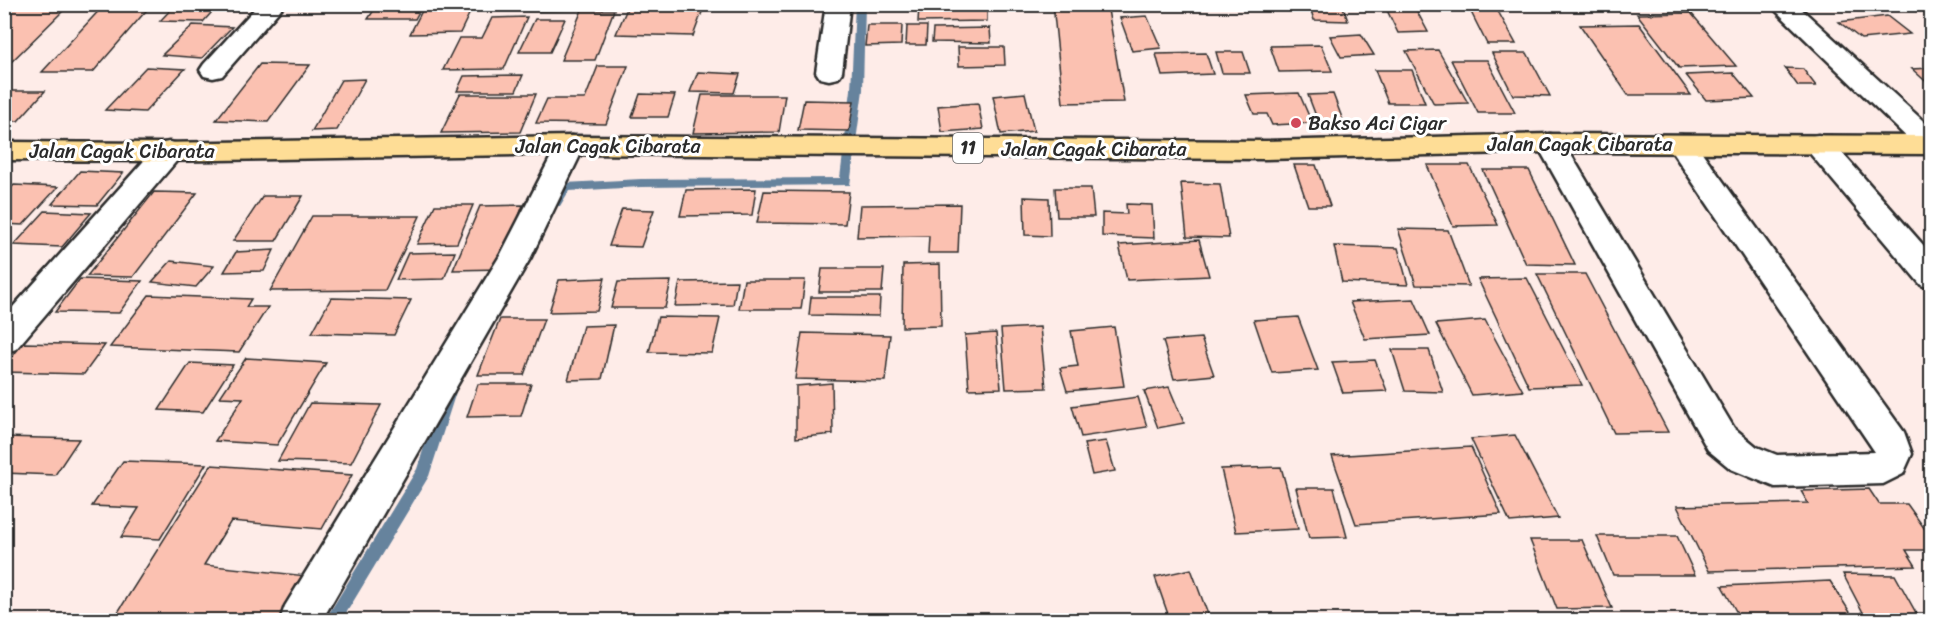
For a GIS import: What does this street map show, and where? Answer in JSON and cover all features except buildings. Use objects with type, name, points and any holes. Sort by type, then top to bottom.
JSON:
[{"type":"highway","name":"Jalan Cagak Cibarata","points":[[4,152],[571,146],[1265,150],[1550,143],[1932,145]]},
{"type":"street","points":[[213,70],[273,4]]},
{"type":"street","points":[[829,72],[838,4]]},
{"type":"street","points":[[1781,4],[1932,145]]},
{"type":"street","points":[[1550,143],[1721,438],[1731,449],[1744,458],[1775,471],[1883,468],[1890,463],[1894,454],[1891,443],[1681,144]]},
{"type":"street","points":[[1818,144],[1932,277]]},
{"type":"street","points":[[300,621],[515,257],[571,146]]},
{"type":"street","points":[[4,340],[169,152]]},
{"type":"waterway","points":[[556,203],[565,187],[641,183],[846,182],[857,90],[860,4]]},
{"type":"waterway","points":[[333,620],[424,471],[449,392]]},
{"type":"place","name":"Bakso Aci Cigar","points":[[1296,123]]}]
